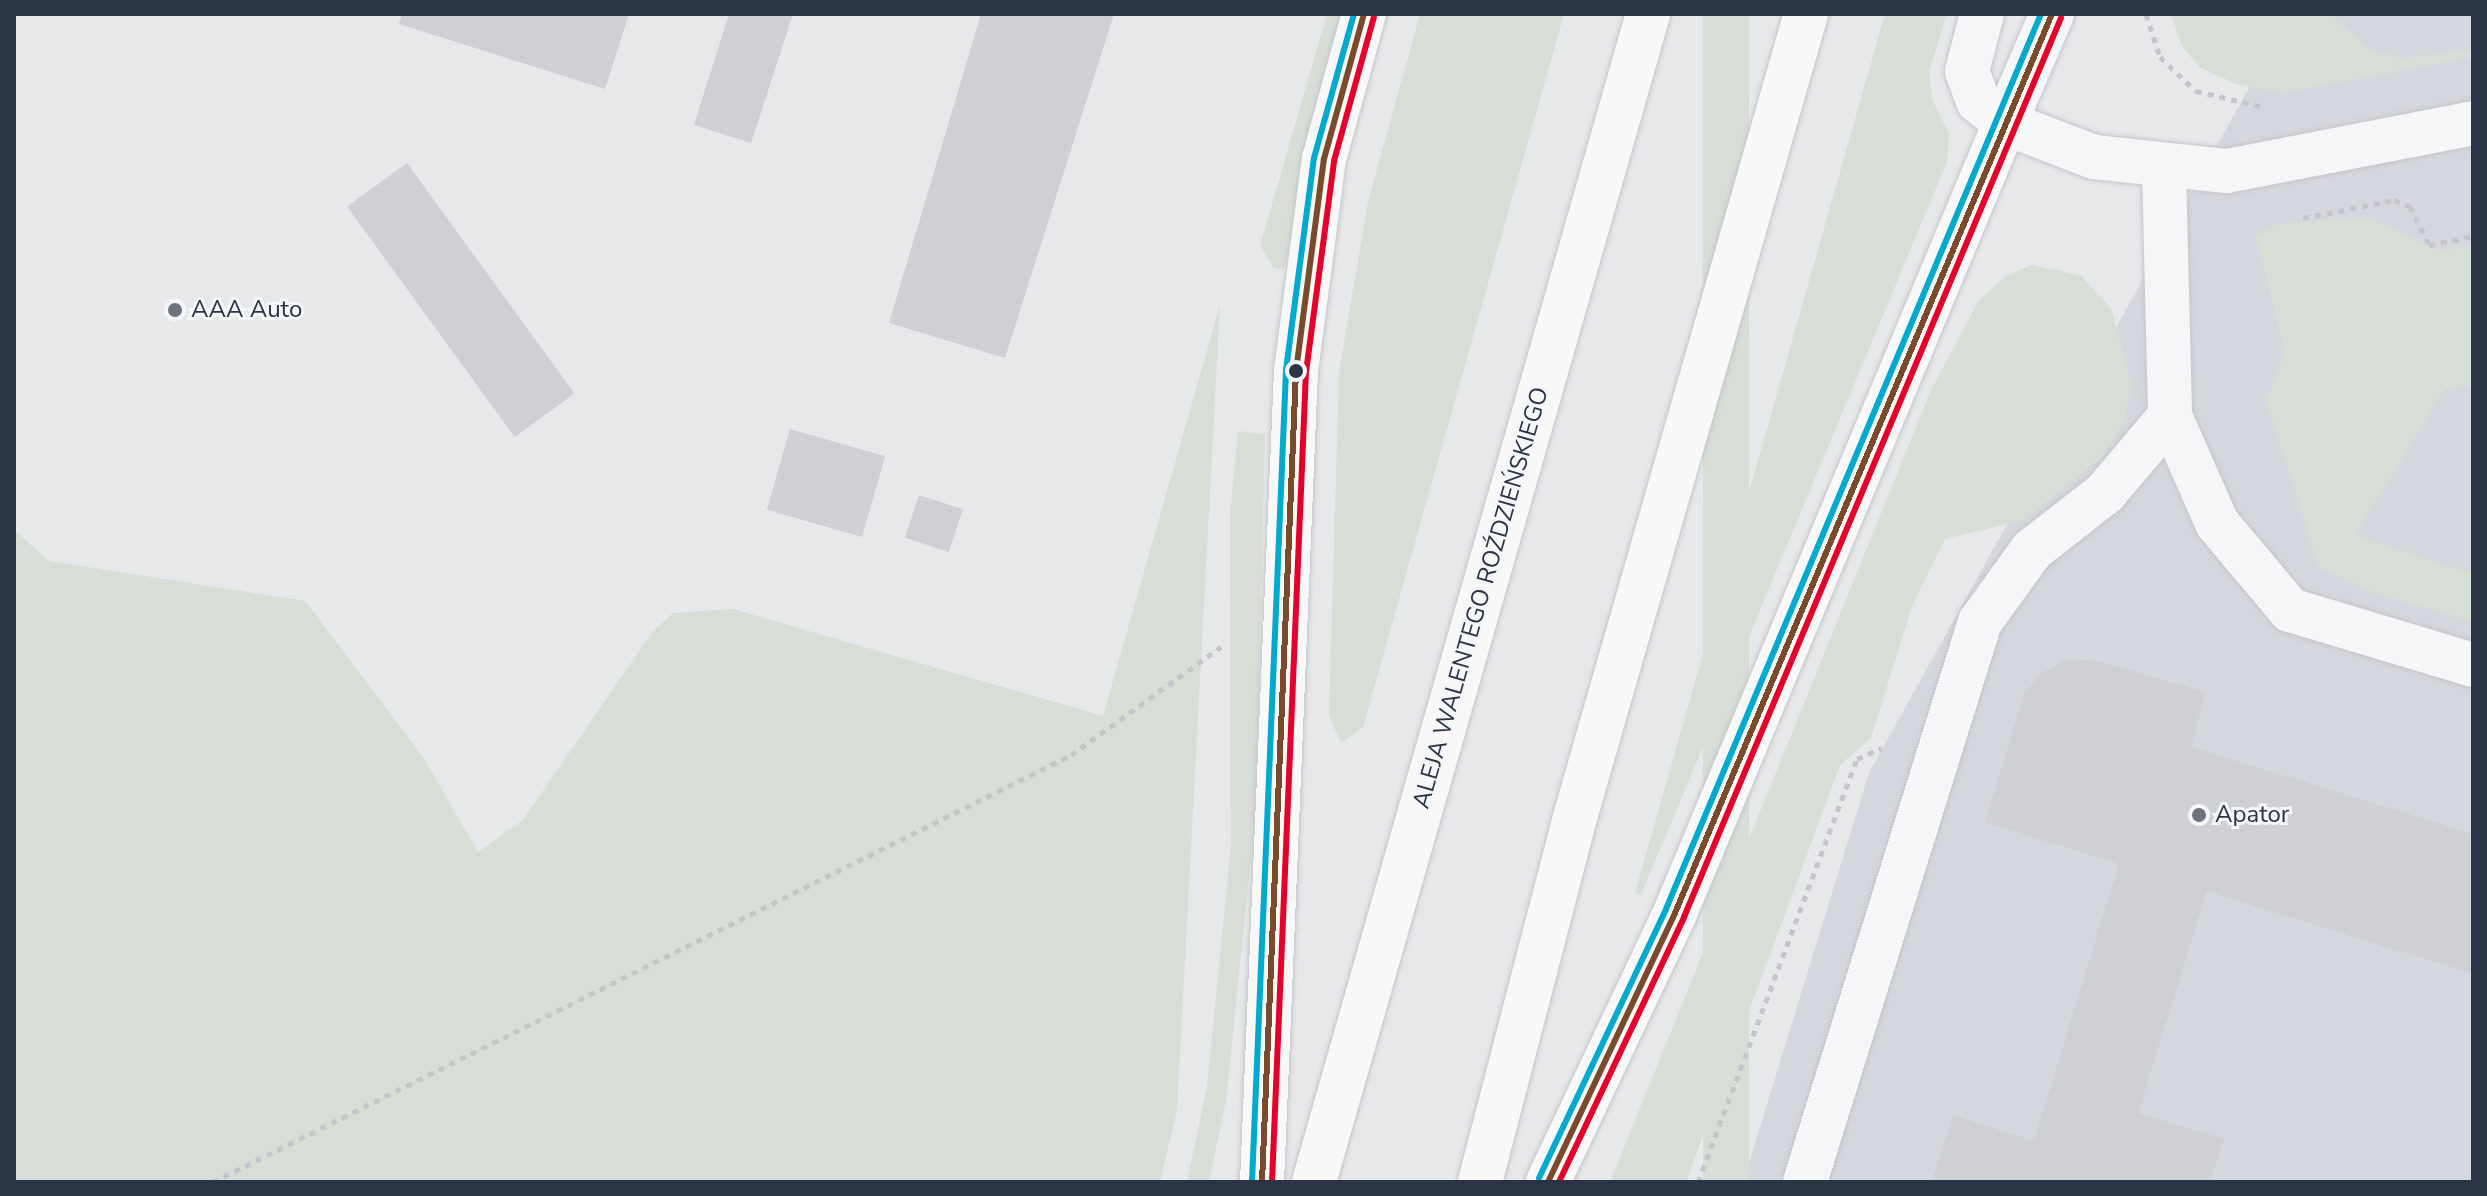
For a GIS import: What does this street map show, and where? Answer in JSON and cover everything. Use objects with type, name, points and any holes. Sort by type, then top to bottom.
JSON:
[{"type":"highway","points":[[1262,1182],[1296,371],[1324,159],[1364,14]]},
{"type":"highway","name":"ALEJA WALENTEGO ROŹDZIEŃSKIEGO","points":[[1314,1182],[1648,14]]},
{"type":"highway","points":[[1480,1182],[1580,798],[1806,14]]},
{"type":"highway","points":[[1548,1182],[1675,913],[2005,123]]},
{"type":"street","points":[[1982,14],[1967,71],[1978,101],[2005,123],[2094,157],[2164,168],[2227,171],[2473,123]]},
{"type":"street","points":[[2005,123],[2052,14]]},
{"type":"street","points":[[2164,168],[2170,416],[2217,523],[2290,610],[2473,665]]},
{"type":"street","points":[[1805,1182],[1980,622],[2032,550],[2105,493],[2170,416]]},
{"type":"path","points":[[2146,14],[2160,57],[2196,91],[2267,106]]},
{"type":"path","points":[[2303,218],[2394,200],[2410,206],[2429,245],[2473,236]]},
{"type":"path","points":[[213,1182],[1071,755],[1221,647]]},
{"type":"path","points":[[1698,1182],[1857,759],[1951,715]]},
{"type":"shaded area","points":[[1327,14],[1343,14],[1284,269],[1274,268],[1260,246]]},
{"type":"shaded area","points":[[1420,14],[1564,14],[1363,727],[1341,743],[1329,716],[1339,372],[1368,202]]},
{"type":"shaded area","points":[[1703,14],[1749,14],[1749,1182],[1703,1182]]},
{"type":"shaded area","points":[[1885,14],[1947,14],[1929,71],[1932,99],[1949,134],[1947,162],[1641,895],[1635,893]]},
{"type":"shaded area","points":[[2171,14],[2330,14],[2371,51],[2404,58],[2473,49],[2473,57],[2284,93],[2236,84],[2199,67],[2182,46]]},
{"type":"shaded area","points":[[2290,14],[2473,14],[2473,1182],[1743,1182],[1869,773]]},
{"type":"shaded area","points":[[2366,217],[2441,251],[2473,245],[2473,385],[2445,389],[2355,535],[2473,574],[2473,622],[2379,595],[2319,567],[2266,401],[2285,351],[2255,236],[2276,224]]},
{"type":"shaded area","points":[[2031,265],[2080,275],[2111,308],[2132,384],[2124,422],[2102,457],[2024,520],[1945,539],[1912,606],[1871,738],[1840,765],[1686,1182],[1610,1182],[1931,390],[1978,302],[2004,277]]},
{"type":"shaded area","points":[[1220,305],[1177,1110],[1160,1182],[14,1182],[14,530],[49,561],[305,601],[423,757],[478,852],[523,820],[653,631],[673,613],[733,609],[1103,716]]},
{"type":"shaded area","points":[[1238,431],[1265,434],[1256,810],[1226,1101],[1209,1182],[1187,1182],[1207,1087],[1231,845],[1230,516]]},
{"type":"building","points":[[402,14],[629,14],[605,89],[399,24]]},
{"type":"building","points":[[729,14],[793,14],[751,143],[694,125]]},
{"type":"building","points":[[981,14],[1114,14],[1005,358],[889,323]]},
{"type":"building","points":[[407,163],[575,394],[515,437],[347,206]]},
{"type":"building","points":[[790,429],[885,456],[862,537],[767,510]]},
{"type":"building","points":[[919,495],[963,509],[949,552],[905,538]]},
{"type":"building","name":"Apator","points":[[2067,659],[2098,661],[2205,692],[2192,747],[2473,834],[2473,974],[2207,891],[2138,1113],[2224,1139],[2210,1182],[1932,1182],[1953,1115],[2034,1141],[2119,864],[1985,822],[2024,695],[2040,674]]},
{"type":"transit line","points":[[1252,1182],[1286,370],[1314,158],[1354,14]]},
{"type":"transit line","points":[[1262,1182],[1296,371],[1324,159],[1364,14]]},
{"type":"transit line","points":[[1539,1178],[1666,909],[2041,14]]},
{"type":"transit line","points":[[1548,1182],[1675,913],[2052,14]]},
{"type":"transit line","points":[[1272,1182],[1306,372],[1334,161],[1374,17]]},
{"type":"transit line","points":[[1559,1182],[1684,917],[2061,18]]},
{"type":"place","name":"AAA Auto","points":[[175,310]]},
{"type":"place","name":"Apator","points":[[2199,815]]}]
